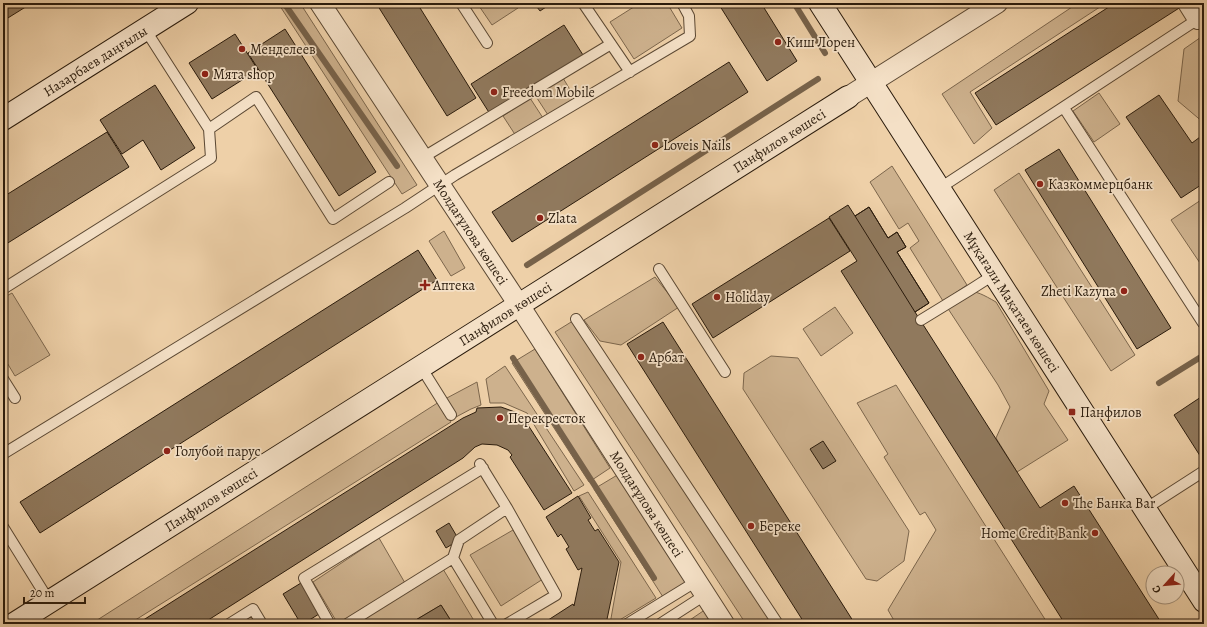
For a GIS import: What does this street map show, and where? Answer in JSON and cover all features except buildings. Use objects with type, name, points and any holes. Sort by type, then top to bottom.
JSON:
[{"type":"street","name":"Назарбаев даңғылы","points":[[3,119],[187,3]]},
{"type":"street","name":"Молдағұлова көшесі","points":[[320,3],[519,305],[724,624]]},
{"type":"street","name":"Мұқағали Мақатаев көшесі","points":[[820,3],[1204,601]]},
{"type":"street","name":"Панфилов көшесі","points":[[27,620],[49,601],[997,3]]},
{"type":"lane","points":[[461,3],[487,44]]},
{"type":"lane","points":[[583,3],[630,72]]},
{"type":"lane","points":[[3,454],[440,186],[690,36],[689,16],[682,3]]},
{"type":"lane","points":[[940,188],[1064,108],[1196,12]]},
{"type":"lane","points":[[3,289],[211,158],[209,129],[145,30]]},
{"type":"lane","points":[[422,158],[611,44]]},
{"type":"lane","points":[[209,129],[256,97],[333,219],[389,182]]},
{"type":"lane","points":[[1064,108],[1203,323]]},
{"type":"lane","points":[[659,269],[725,372]]},
{"type":"lane","points":[[920,320],[995,274]]},
{"type":"lane","points":[[576,319],[778,624]]},
{"type":"lane","points":[[421,367],[451,415]]},
{"type":"lane","points":[[3,379],[15,398]]},
{"type":"lane","points":[[326,624],[328,620],[304,578],[482,466],[556,595],[507,624]]},
{"type":"lane","points":[[1145,509],[1165,495],[1204,472]]},
{"type":"lane","points":[[347,624],[453,558],[459,540],[507,508]]},
{"type":"lane","points":[[3,527],[49,601]]},
{"type":"lane","points":[[453,558],[493,624]]},
{"type":"lane","points":[[627,624],[701,588]]},
{"type":"lane","points":[[660,624],[701,588]]},
{"type":"lane","points":[[229,624],[254,609],[262,624]]},
{"type":"shaded area","points":[[278,3],[300,3],[417,185],[402,194]]},
{"type":"shaded area","points":[[477,3],[515,3],[518,8],[492,25]]},
{"type":"shaded area","points":[[640,3],[667,3],[682,28],[634,59],[610,22]]},
{"type":"shaded area","points":[[1078,3],[1106,3],[970,92],[992,128],[974,144],[942,94]]},
{"type":"shaded area","points":[[1204,35],[1204,123],[1178,101],[1184,49]]},
{"type":"shaded area","points":[[563,78],[575,98],[548,115],[535,95]]},
{"type":"shaded area","points":[[1099,93],[1120,124],[1094,142],[1073,111]]},
{"type":"shaded area","points":[[530,98],[543,118],[516,136],[503,116]]},
{"type":"shaded area","points":[[892,166],[967,285],[945,300],[966,292],[975,292],[996,302],[1049,391],[1044,404],[1068,440],[1017,472],[996,438],[1010,407],[998,385],[910,248],[919,241],[908,223],[899,229],[870,182]]},
{"type":"shaded area","points":[[1019,173],[1135,355],[1111,371],[994,190]]},
{"type":"shaded area","points":[[1204,198],[1204,269],[1171,220]]},
{"type":"shaded area","points":[[444,231],[465,268],[451,276],[429,241]]},
{"type":"shaded area","points":[[655,277],[679,307],[621,345],[600,341],[584,320]]},
{"type":"shaded area","points":[[12,293],[50,355],[15,376],[3,356],[3,298]]},
{"type":"shaded area","points":[[835,307],[853,333],[821,356],[803,329]]},
{"type":"shaded area","points":[[576,319],[778,624],[746,624],[555,332]]},
{"type":"shaded area","points":[[535,349],[610,468],[589,482],[512,363]]},
{"type":"shaded area","points":[[771,356],[798,358],[909,531],[904,561],[877,581],[866,579],[743,389],[744,373]]},
{"type":"shaded area","points":[[505,366],[584,485],[574,491],[527,413],[504,403],[490,403],[486,379]]},
{"type":"shaded area","points":[[477,382],[481,405],[456,417],[445,399]]},
{"type":"shaded area","points":[[896,385],[1048,624],[896,624],[888,610],[936,530],[925,512],[920,515],[884,457],[888,454],[857,403]]},
{"type":"shaded area","points":[[439,402],[451,422],[129,624],[91,624]]},
{"type":"shaded area","points":[[619,474],[686,582],[663,597],[594,489]]},
{"type":"shaded area","points":[[588,492],[656,598],[613,624],[610,624],[621,562],[579,496]]},
{"type":"shaded area","points":[[513,530],[543,579],[501,606],[470,555]]},
{"type":"shaded area","points":[[379,538],[405,583],[341,624],[338,624],[313,582]]},
{"type":"shaded area","points":[[443,569],[476,624],[453,624],[441,605],[409,624],[354,624]]},
{"type":"shaded area","points":[[712,605],[724,624],[684,624]]},
{"type":"waterway","points":[[284,3],[397,166]]},
{"type":"waterway","points":[[794,3],[825,53]]},
{"type":"waterway","points":[[527,265],[818,79]]},
{"type":"waterway","points":[[1159,383],[1204,355]]},
{"type":"waterway","points":[[513,358],[654,578]]},
{"type":"place","name":"Киш Лорен","points":[[778,42]]},
{"type":"place","name":"Менделеев","points":[[242,49]]},
{"type":"place","name":"Мята shop","points":[[205,74]]},
{"type":"place","name":"Freedom Mobile","points":[[494,92]]},
{"type":"place","name":"Loveis Nails","points":[[655,145]]},
{"type":"place","name":"Казкоммерцбанк","points":[[1040,184]]},
{"type":"place","name":"Zlata","points":[[540,218]]},
{"type":"place","name":"Аптека","points":[[425,285]]},
{"type":"place","name":"Zheti Kazyna","points":[[1124,291]]},
{"type":"place","name":"Holiday","points":[[717,297]]},
{"type":"place","name":"Арбат","points":[[641,357]]},
{"type":"place","name":"Панфилов","points":[[1072,412]]},
{"type":"place","name":"Перекресток","points":[[500,418]]},
{"type":"place","name":"Голубой парус","points":[[167,451]]},
{"type":"place","name":"The Банка Bar","points":[[1065,503]]},
{"type":"place","name":"Береке","points":[[751,526]]},
{"type":"place","name":"Home Credit Bank","points":[[1095,533]]}]
